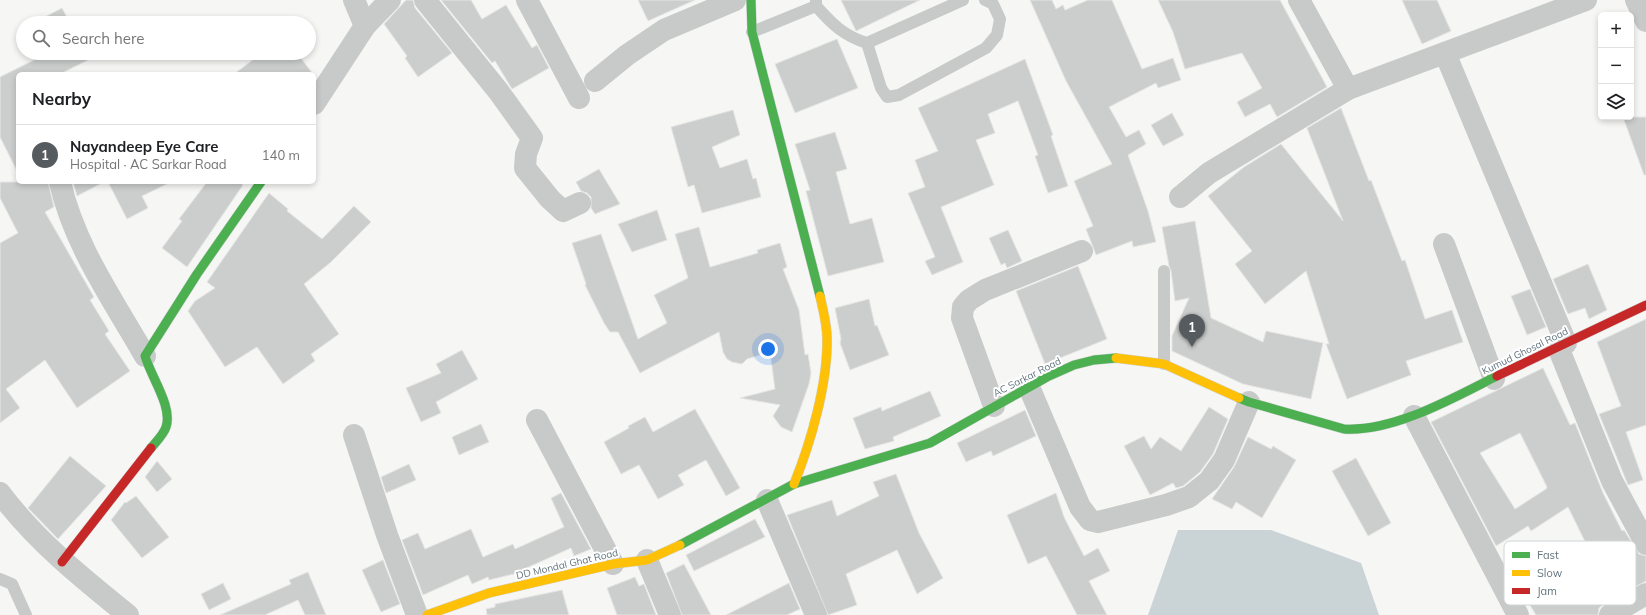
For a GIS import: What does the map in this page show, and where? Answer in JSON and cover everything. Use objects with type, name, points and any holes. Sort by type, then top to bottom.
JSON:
[{"type":"street","points":[[354,0],[365,26]]},
{"type":"street","points":[[316,101],[365,26],[390,0]]},
{"type":"street","points":[[425,0],[499,92],[532,138],[526,154],[525,168],[550,199],[563,211],[580,202]]},
{"type":"street","points":[[527,0],[579,98]]},
{"type":"street","points":[[595,80],[627,55],[664,30],[735,0]]},
{"type":"street","points":[[751,0],[752,32],[820,296],[827,331],[825,365],[816,416],[806,455],[794,484]]},
{"type":"street","points":[[1299,0],[1348,89]]},
{"type":"street","points":[[1180,197],[1210,173],[1348,89],[1586,0]]},
{"type":"street","points":[[1636,0],[1646,21]]},
{"type":"street","points":[[1445,53],[1562,345],[1612,481],[1646,544]]},
{"type":"street","points":[[61,184],[71,221],[145,356],[151,376],[168,408],[169,419],[166,429],[62,562]]},
{"type":"street","points":[[145,356],[197,274],[260,184]]},
{"type":"street","points":[[1444,244],[1494,379]]},
{"type":"street","points":[[994,406],[962,318],[963,307],[969,300],[985,290],[1082,251]]},
{"type":"street","name":"Kumud Ghosal Road","points":[[1414,416],[1646,305]]},
{"type":"street","name":"AC Sarkar Road","points":[[794,484],[930,443],[1029,386],[1068,368],[1094,360],[1112,358],[1164,364],[1249,402],[1344,429],[1359,430],[1414,416]]},
{"type":"street","points":[[1029,386],[1080,508],[1090,520],[1098,522],[1166,506],[1189,497],[1209,481],[1224,460],[1249,402]]},
{"type":"street","points":[[1414,416],[1504,588]]},
{"type":"street","points":[[537,420],[613,564]]},
{"type":"street","points":[[354,435],[386,535],[417,615]]},
{"type":"street","name":"DD Mondal Ghat Road","points":[[428,615],[489,593],[613,564],[647,560],[673,549],[794,484]]},
{"type":"street","points":[[0,493],[31,531],[62,562],[128,615]]},
{"type":"street","points":[[766,500],[816,615]]},
{"type":"street","points":[[647,560],[670,615]]},
{"type":"street","points":[[1636,600],[1646,594]]},
{"type":"street","points":[[1513,605],[1518,615]]},
{"type":"street","points":[[1610,615],[1627,605]]},
{"type":"lane","points":[[752,32],[816,3],[831,22],[852,38],[867,43],[963,0]]},
{"type":"lane","points":[[867,43],[881,88],[887,97],[899,95],[986,48],[997,35],[1000,19],[993,4],[985,0]]},
{"type":"lane","points":[[1164,271],[1164,364]]},
{"type":"lane","points":[[0,579],[12,584],[26,615]]},
{"type":"shaded area","points":[[1178,530],[1271,530],[1361,563],[1379,615],[1148,615]]},
{"type":"building","points":[[406,0],[413,0],[415,8],[452,53],[418,77],[405,58],[407,56],[384,24]]},
{"type":"building","points":[[441,0],[471,0],[482,19],[506,5],[532,48],[537,45],[549,68],[512,89],[495,61],[492,63]]},
{"type":"building","points":[[638,0],[695,0],[648,21]]},
{"type":"building","points":[[841,0],[920,0],[856,31]]},
{"type":"building","points":[[1030,0],[1052,0],[1056,9],[1063,5],[1065,10],[1088,0],[1112,0],[1142,69],[1173,58],[1181,80],[1158,88],[1156,83],[1109,107],[1126,137],[1139,130],[1146,144],[1128,155],[1148,211],[1156,242],[1133,247],[1132,241],[1096,255],[1086,229],[1093,226],[1074,181],[1112,164],[1066,81]]},
{"type":"building","points":[[1158,0],[1280,0],[1327,87],[1277,117],[1270,104],[1245,117],[1237,102],[1262,88],[1242,53],[1185,69],[1173,32]]},
{"type":"building","points":[[1402,0],[1437,0],[1451,31],[1422,44]]},
{"type":"building","points":[[62,8],[66,16],[47,16]]},
{"type":"building","points":[[837,39],[858,88],[795,113],[775,64]]},
{"type":"building","points":[[1025,59],[1053,135],[1051,136],[1068,186],[1048,193],[1035,156],[1038,155],[1018,101],[988,114],[995,133],[976,140],[994,185],[941,207],[963,262],[932,275],[925,261],[935,257],[908,193],[925,187],[915,160],[938,151],[918,108]]},
{"type":"building","points":[[34,60],[88,60],[64,72],[16,72],[16,169],[0,137],[0,77]]},
{"type":"building","points":[[253,60],[302,60],[311,72],[237,72]]},
{"type":"building","points":[[1341,108],[1369,181],[1371,180],[1402,261],[1405,260],[1425,319],[1452,310],[1463,342],[1406,361],[1411,375],[1347,399],[1326,344],[1329,344],[1306,271],[1265,304],[1235,264],[1252,251],[1208,196],[1244,167],[1281,144],[1343,221],[1307,128]]},
{"type":"building","points":[[733,110],[740,135],[712,147],[720,168],[747,159],[753,179],[756,178],[761,197],[702,213],[694,185],[688,187],[671,127]]},
{"type":"building","points":[[1172,113],[1184,135],[1163,146],[1151,125]]},
{"type":"building","points":[[1634,117],[1646,117],[1646,175],[1644,175],[1624,120],[1634,120]]},
{"type":"building","points":[[835,132],[847,169],[836,172],[850,224],[872,218],[884,262],[828,276],[806,191],[810,190],[795,144]]},
{"type":"building","points":[[599,169],[620,204],[595,214],[591,208],[591,197],[587,193],[581,191],[576,182]]},
{"type":"building","points":[[0,182],[16,182],[16,184],[48,184],[54,207],[45,212],[94,297],[90,300],[109,331],[105,334],[130,371],[77,408],[45,360],[6,389],[20,408],[0,423],[0,243],[18,233],[0,198]]},
{"type":"building","points":[[74,184],[100,184],[77,196]]},
{"type":"building","points":[[109,184],[167,184],[142,196],[148,208],[127,219]]},
{"type":"building","points":[[205,184],[243,185],[187,267],[162,248],[182,221],[179,219]]},
{"type":"building","points":[[269,193],[288,209],[287,211],[322,239],[354,206],[371,222],[331,262],[304,284],[339,334],[311,354],[315,361],[283,384],[257,347],[225,367],[188,311],[195,301],[215,288],[207,282]]},
{"type":"building","points":[[657,210],[667,240],[632,252],[618,224]]},
{"type":"building","points":[[1195,221],[1211,318],[1263,342],[1266,331],[1323,343],[1311,399],[1243,384],[1172,351],[1172,336],[1189,298],[1175,301],[1171,271],[1162,227]]},
{"type":"building","points":[[699,227],[710,267],[758,253],[757,250],[780,243],[787,267],[783,269],[799,310],[805,355],[808,354],[811,373],[809,384],[792,432],[781,427],[773,416],[780,405],[740,398],[775,389],[770,352],[747,359],[742,364],[732,362],[727,359],[723,352],[719,332],[640,373],[618,332],[610,332],[604,323],[585,285],[586,284],[572,243],[601,234],[638,339],[667,323],[654,295],[688,278],[675,234]]},
{"type":"building","points":[[1008,230],[1022,261],[1007,268],[1005,263],[1001,265],[989,238]]},
{"type":"building","points":[[1588,264],[1607,310],[1589,319],[1585,308],[1568,314],[1553,279]]},
{"type":"building","points":[[1078,266],[1107,339],[1045,364],[1016,291]]},
{"type":"building","points":[[1530,289],[1546,327],[1527,335],[1511,296]]},
{"type":"building","points":[[869,299],[875,326],[877,325],[889,355],[850,370],[840,343],[841,339],[835,308]]},
{"type":"building","points":[[1646,319],[1646,425],[1626,432],[1643,480],[1628,485],[1599,414],[1621,406],[1597,342]]},
{"type":"building","points":[[462,350],[478,379],[436,402],[441,413],[421,422],[406,388],[441,373],[436,364]]},
{"type":"building","points":[[1543,368],[1570,425],[1575,423],[1603,493],[1622,531],[1624,530],[1631,541],[1585,541],[1568,507],[1531,531],[1528,526],[1496,546],[1431,422]],"holes":[[[1520,433],[1547,487],[1515,509],[1480,453]]]},
{"type":"building","points":[[930,391],[941,416],[893,437],[894,441],[865,449],[853,418],[881,407],[882,411]]},
{"type":"building","points":[[1209,407],[1228,419],[1213,454],[1200,472],[1183,486],[1176,488],[1173,483],[1150,495],[1124,446],[1144,436],[1151,449],[1160,437],[1181,451]]},
{"type":"building","points":[[695,409],[740,488],[726,496],[706,460],[678,475],[684,485],[658,499],[639,465],[621,474],[604,442],[645,417],[653,432]]},
{"type":"building","points":[[1025,410],[1036,436],[993,456],[991,451],[966,462],[957,443]]},
{"type":"building","points":[[481,424],[489,442],[459,455],[452,437]]},
{"type":"building","points":[[1248,437],[1271,449],[1273,446],[1296,460],[1262,518],[1236,502],[1232,509],[1212,499],[1234,467]]},
{"type":"building","points":[[70,456],[106,486],[58,539],[28,508]]},
{"type":"building","points":[[1356,458],[1391,523],[1368,536],[1332,471]]},
{"type":"building","points":[[157,461],[172,479],[157,492],[145,477]]},
{"type":"building","points":[[409,464],[416,480],[386,493],[381,477]]},
{"type":"building","points":[[896,474],[919,533],[943,578],[917,594],[897,550],[846,574],[857,605],[828,615],[787,515],[832,500],[837,516],[879,496],[873,482]]},
{"type":"building","points":[[561,493],[591,549],[574,556],[571,548],[522,570],[522,572],[489,580],[488,577],[472,584],[468,575],[423,595],[402,540],[418,533],[425,549],[471,529],[483,557],[513,544],[515,549],[564,527],[551,498]]},
{"type":"building","points":[[1056,493],[1064,517],[1084,556],[1098,548],[1110,571],[1089,581],[1107,615],[1077,615],[1046,556],[1028,564],[1007,515]]},
{"type":"building","points":[[136,496],[169,537],[142,558],[111,520],[125,502],[126,503]]},
{"type":"building","points":[[755,519],[765,537],[694,571],[686,555]]},
{"type":"building","points":[[1636,549],[1639,554],[1646,556],[1646,581],[1636,586]]},
{"type":"building","points":[[383,560],[400,604],[381,612],[362,570]]},
{"type":"building","points":[[684,564],[711,615],[682,615],[666,573]]},
{"type":"building","points":[[308,572],[326,615],[305,615],[298,600],[265,615],[220,615],[291,584],[289,580]]},
{"type":"building","points":[[635,577],[639,586],[644,584],[656,615],[617,615],[607,588]]},
{"type":"building","points":[[223,583],[231,599],[209,610],[201,594]]},
{"type":"building","points":[[789,583],[800,609],[787,615],[726,615]]},
{"type":"building","points":[[562,590],[569,615],[487,615],[486,609],[495,607],[495,604]]},
{"type":"building","points":[[1530,605],[1603,605],[1599,608],[1598,615],[1536,615]]},
{"type":"traffic: fast","points":[[751,0],[752,32],[820,296]]},
{"type":"traffic: fast","points":[[151,448],[164,432],[166,427],[167,410],[145,356],[197,274],[260,184]]},
{"type":"traffic: fast","points":[[680,545],[794,484],[930,443],[1047,377],[1074,365],[1094,360],[1116,358]]},
{"type":"traffic: fast","points":[[1239,398],[1344,429],[1363,428],[1383,425],[1423,412],[1497,376]]},
{"type":"traffic: slow","points":[[794,484],[812,431],[825,374],[827,333],[820,296]]},
{"type":"traffic: slow","points":[[1116,358],[1164,364],[1239,398]]},
{"type":"traffic: slow","points":[[427,615],[489,593],[613,564],[647,560],[680,545]]},
{"type":"traffic: jam","points":[[1497,376],[1646,305]]},
{"type":"traffic: jam","points":[[62,562],[151,448]]},
{"type":"place","name":"Nayandeep Eye Care","points":[[1192,347]]}]
